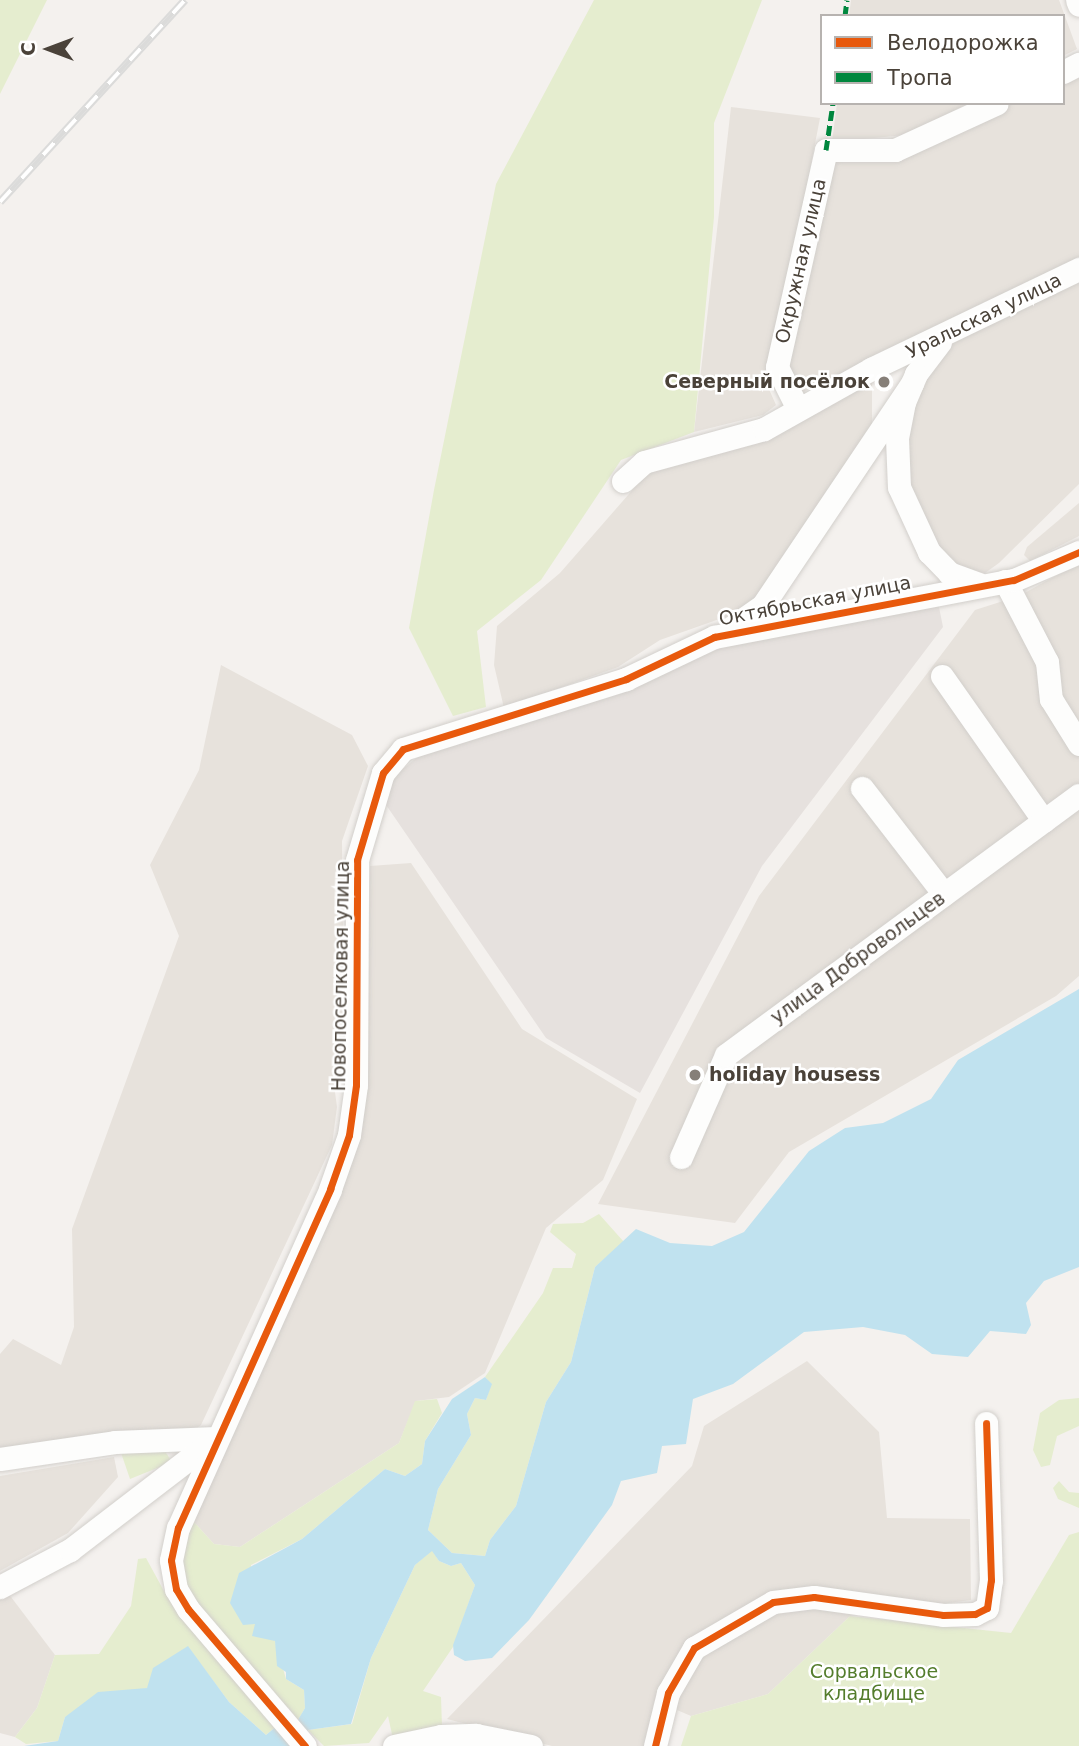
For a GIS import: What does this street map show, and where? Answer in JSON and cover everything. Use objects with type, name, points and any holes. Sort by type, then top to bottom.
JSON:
[{"type":"street","points":[[1077,0],[1079,5]]},
{"type":"street","name":"Окружная улица","points":[[798,409],[777,367],[826,150],[895,150],[993,105]]},
{"type":"street","name":"Уральская улица","points":[[623,481],[644,462],[764,429],[798,409],[1079,269]]},
{"type":"street","points":[[714,637],[763,605],[912,383],[947,336]]},
{"type":"street","points":[[912,383],[897,438],[896,471],[904,504],[939,564],[961,580],[979,584]]},
{"type":"street","name":"Октябрьская улица","points":[[403,749],[626,679],[714,637],[1005,581],[1079,552]]},
{"type":"street","points":[[1005,581],[1047,662],[1051,699],[1079,744]]},
{"type":"street","points":[[942,676],[1044,821]]},
{"type":"street","name":"Новопоселковая улица","points":[[0,1587],[70,1550],[216,1438],[272,1323],[349,1135],[356,1085],[357,860],[378,785],[403,749]]},
{"type":"street","points":[[862,788],[944,894]]},
{"type":"street","name":"улица Добровольцев","points":[[681,1157],[726,1055],[1079,795]]},
{"type":"street","points":[[655,1746],[668,1693],[694,1648],[773,1602],[814,1597],[943,1615],[975,1614],[987,1608],[991,1580],[986,1423]]},
{"type":"street","points":[[0,1459],[116,1442],[216,1438],[174,1538],[173,1577],[188,1609],[306,1746]]},
{"type":"street","points":[[394,1746],[441,1736],[476,1735],[531,1746]]},
{"type":"shaded area","points":[[851,0],[1059,0],[1064,14],[849,14]]},
{"type":"shaded area","points":[[1065,16],[1077,49],[1065,55]]},
{"type":"shaded area","points":[[1079,73],[1079,257],[801,393],[786,362],[835,158],[896,155],[1008,105],[1065,105],[1065,79]]},
{"type":"shaded area","points":[[837,105],[965,105],[905,135],[832,142]]},
{"type":"shaded area","points":[[731,107],[820,118],[768,387],[776,405],[763,415],[694,432]]},
{"type":"shaded area","points":[[1079,277],[1079,484],[999,563],[985,573],[960,569],[937,546],[908,493],[903,467],[909,415],[925,376],[950,345]]},
{"type":"shaded area","points":[[872,378],[872,426],[771,583],[745,610],[660,640],[618,667],[504,708],[494,665],[497,626],[560,573],[649,471]]},
{"type":"shaded area","points":[[1079,503],[1079,536],[1030,561],[1024,555],[1027,547]]},
{"type":"shaded area","points":[[1079,563],[1079,976],[1056,996],[789,1152],[735,1223],[598,1204],[759,896],[975,610],[1019,596]]},
{"type":"shaded area","points":[[938,602],[943,627],[762,866],[640,1093],[546,1038],[382,799],[396,775],[421,754],[722,644]]},
{"type":"shaded area","points":[[221,665],[352,735],[368,766],[342,841],[344,1036],[332,1070],[337,1107],[332,1145],[201,1425],[193,1431],[0,1451],[0,1354],[13,1339],[61,1365],[74,1327],[72,1229],[179,936],[150,865],[199,770]]},
{"type":"shaded area","points":[[411,863],[522,1029],[637,1099],[603,1180],[546,1228],[485,1373],[449,1397],[416,1401],[399,1443],[240,1547],[214,1544],[194,1522],[352,1153],[368,1062],[370,866]]},
{"type":"shaded area","points":[[807,1361],[879,1432],[887,1518],[970,1519],[971,1600],[850,1616],[768,1694],[691,1716],[656,1701],[647,1746],[552,1746],[447,1719],[692,1466],[704,1426]]},
{"type":"shaded area","points":[[114,1457],[118,1477],[68,1533],[0,1571],[0,1476]]},
{"type":"shaded area","points":[[8,1593],[55,1655],[37,1708],[15,1737],[0,1733],[0,1597]]},
{"type":"green space","points":[[0,0],[47,0],[0,94]]},
{"type":"green space","points":[[594,0],[762,0],[714,123],[714,217],[694,432],[621,460],[541,580],[477,631],[486,707],[453,716],[409,628],[434,490],[496,184]]},
{"type":"green space","points":[[599,1214],[624,1242],[595,1267],[571,1362],[546,1402],[516,1506],[490,1540],[485,1556],[452,1553],[428,1530],[438,1489],[471,1435],[467,1414],[475,1398],[486,1400],[491,1384],[485,1377],[543,1293],[553,1268],[572,1268],[576,1254],[550,1232],[553,1224],[583,1223]]},
{"type":"green space","points":[[1079,1398],[1079,1426],[1057,1436],[1050,1465],[1041,1467],[1033,1450],[1040,1413],[1059,1400]]},
{"type":"green space","points":[[437,1399],[442,1413],[425,1441],[422,1464],[405,1476],[385,1469],[302,1539],[251,1565],[255,1624],[275,1641],[286,1679],[304,1690],[305,1708],[298,1720],[288,1707],[281,1710],[213,1628],[176,1572],[198,1495],[208,1487],[194,1522],[214,1544],[240,1547],[399,1443],[415,1401]]},
{"type":"green space","points":[[161,1445],[172,1462],[130,1479],[119,1447]]},
{"type":"green space","points":[[1059,1481],[1069,1492],[1079,1493],[1079,1508],[1058,1499],[1053,1488]]},
{"type":"green space","name":"Сорвальское кладбище","points":[[1079,1532],[1079,1746],[681,1746],[691,1716],[768,1694],[850,1616],[1011,1633],[1069,1535]]},
{"type":"green space","points":[[432,1550],[439,1561],[451,1566],[461,1563],[475,1585],[453,1647],[423,1691],[441,1697],[442,1727],[393,1739],[388,1716],[369,1743],[324,1746],[308,1730],[352,1724],[371,1658],[415,1565]]},
{"type":"green space","points":[[146,1558],[164,1591],[278,1725],[266,1735],[229,1702],[188,1647],[147,1688],[65,1717],[58,1741],[26,1744],[15,1737],[37,1708],[55,1655],[99,1654],[131,1606],[138,1559]]},
{"type":"water","points":[[1079,989],[1079,1267],[1044,1281],[1026,1303],[1031,1325],[1026,1334],[990,1331],[968,1357],[932,1354],[905,1335],[863,1327],[804,1332],[733,1384],[693,1399],[686,1444],[662,1446],[657,1473],[621,1481],[612,1505],[529,1620],[492,1658],[465,1661],[454,1655],[453,1645],[475,1585],[461,1563],[451,1566],[439,1561],[432,1551],[415,1565],[371,1658],[351,1724],[308,1730],[301,1746],[24,1746],[58,1741],[65,1717],[98,1692],[147,1688],[153,1668],[188,1646],[229,1702],[266,1735],[278,1725],[292,1730],[305,1708],[304,1690],[286,1679],[286,1672],[277,1666],[275,1641],[252,1636],[255,1624],[243,1625],[230,1603],[239,1573],[302,1539],[385,1469],[405,1476],[422,1464],[425,1441],[452,1399],[485,1377],[492,1384],[486,1400],[475,1398],[467,1414],[471,1435],[438,1489],[428,1530],[452,1553],[485,1556],[490,1540],[516,1506],[546,1402],[571,1362],[595,1267],[636,1229],[670,1243],[712,1246],[744,1232],[809,1151],[845,1128],[883,1123],[931,1099],[958,1060]]},
{"type":"railway","points":[[0,202],[185,0]]},
{"type":"marked path","points":[[845,14],[847,0]]},
{"type":"marked path","points":[[826,150],[833,105]]},
{"type":"cycle path","points":[[305,1746],[188,1609],[176,1589],[171,1560],[178,1528],[330,1189],[349,1135],[356,1085],[357,860],[383,773],[403,749],[626,679],[714,637],[1014,580],[1079,552]]},
{"type":"cycle path","points":[[655,1746],[668,1693],[694,1648],[773,1602],[814,1597],[943,1615],[975,1614],[987,1608],[991,1580],[986,1423]]},
{"type":"place","name":"Северный посёлок","points":[[884,382]]},
{"type":"place","name":"holiday housess","points":[[695,1075]]}]
